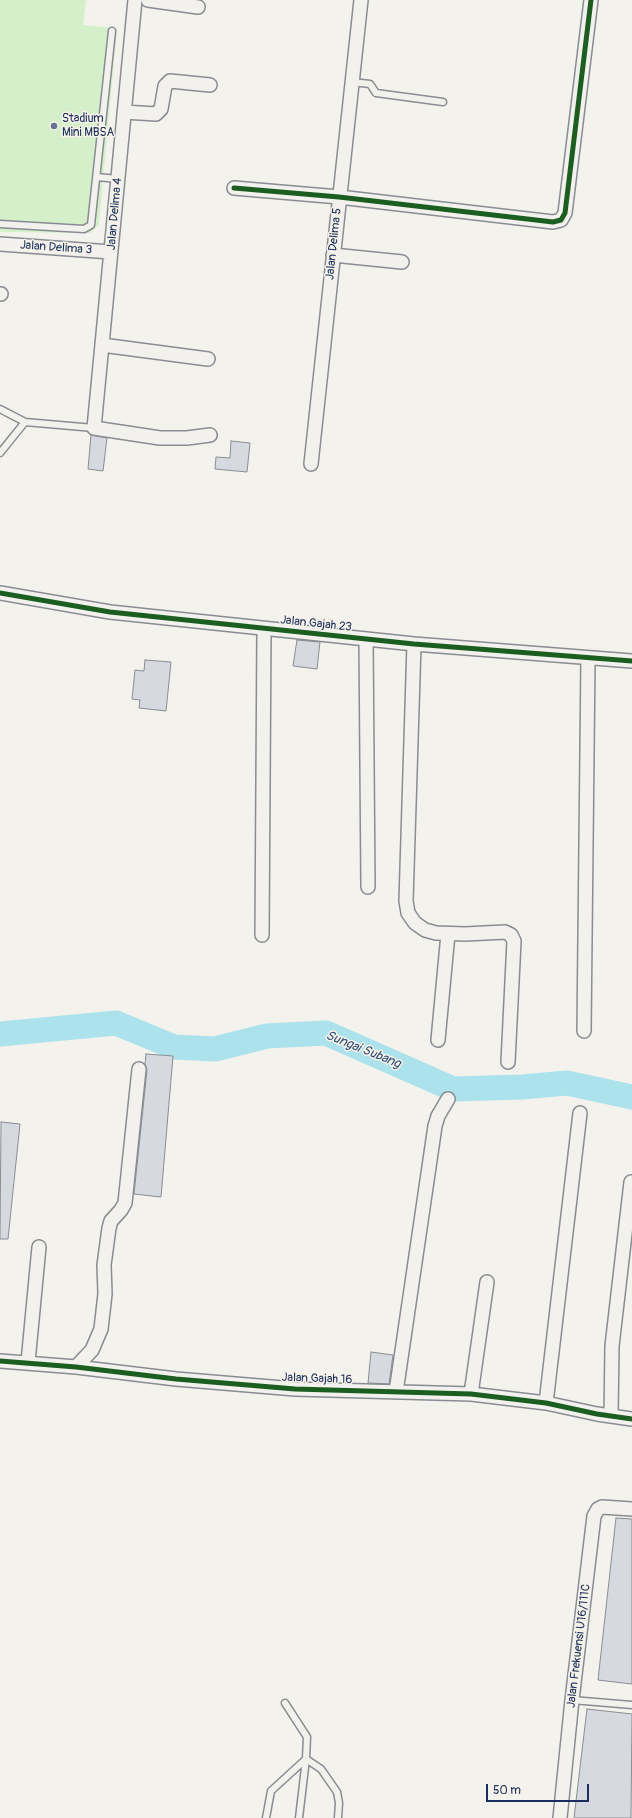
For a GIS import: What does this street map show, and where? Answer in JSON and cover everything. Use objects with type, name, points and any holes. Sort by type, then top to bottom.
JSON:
[{"type":"street","name":"Jalan Delima 4","points":[[94,428],[135,0]]},
{"type":"street","points":[[148,0],[198,7]]},
{"type":"street","name":"Jalan Delima 5","points":[[311,464],[361,0]]},
{"type":"street","points":[[234,188],[339,197],[553,222],[561,220],[565,213],[591,0]]},
{"type":"street","points":[[124,112],[156,114],[161,109],[165,86],[170,81],[210,85]]},
{"type":"street","name":"Jalan Delima 3","points":[[0,244],[111,252]]},
{"type":"street","points":[[333,255],[402,262]]},
{"type":"street","points":[[102,345],[208,359]]},
{"type":"street","points":[[94,428],[160,438],[187,438],[210,435]]},
{"type":"street","name":"Jalan Gajah 23","points":[[0,593],[110,612],[414,644],[632,661]]},
{"type":"street","points":[[262,935],[264,628]]},
{"type":"street","points":[[366,639],[368,887]]},
{"type":"street","points":[[414,644],[406,901],[408,913],[415,923],[425,930],[448,934],[505,932],[513,938],[508,1062]]},
{"type":"street","points":[[584,1031],[588,658]]},
{"type":"street","points":[[438,1040],[448,934]]},
{"type":"street","points":[[76,1367],[92,1350],[101,1329],[105,1294],[104,1265],[109,1228],[111,1221],[121,1210],[124,1203],[140,1069]]},
{"type":"street","points":[[396,1392],[435,1126],[438,1116],[448,1099]]},
{"type":"street","points":[[546,1403],[580,1113]]},
{"type":"street","points":[[610,1416],[612,1346],[631,1182]]},
{"type":"street","points":[[28,1362],[39,1247]]},
{"type":"street","points":[[472,1394],[487,1282]]},
{"type":"street","name":"Jalan Gajah 16","points":[[0,1361],[28,1362],[176,1379],[295,1389],[472,1394],[546,1403],[632,1419]]},
{"type":"street","name":"Jalan Frekuensi U16/111C","points":[[560,1818],[572,1700],[594,1516],[598,1509],[602,1507],[632,1509]]},
{"type":"lane","points":[[0,224],[88,228],[92,222],[112,31]]},
{"type":"lane","points":[[352,82],[370,84],[376,93],[443,102]]},
{"type":"lane","points":[[97,177],[118,180]]},
{"type":"lane","points":[[0,409],[25,422],[94,428]]},
{"type":"lane","points":[[0,453],[25,422]]},
{"type":"lane","points":[[572,1700],[632,1705]]},
{"type":"lane","points":[[285,1703],[306,1737],[306,1759],[299,1818]]},
{"type":"lane","points":[[266,1818],[268,1799],[271,1791],[306,1759]]},
{"type":"lane","points":[[306,1759],[321,1769],[337,1792],[339,1803],[338,1818]]},
{"type":"green space","name":"Stadium Mini MBSA","points":[[0,0],[86,0],[83,25],[117,28],[99,224],[90,233],[0,232]]},
{"type":"building","points":[[91,435],[107,438],[103,471],[88,469]]},
{"type":"building","points":[[231,441],[250,443],[247,472],[215,469],[216,457],[230,458]]},
{"type":"building","points":[[297,640],[320,642],[317,669],[293,666]]},
{"type":"building","points":[[145,660],[171,662],[166,711],[139,708],[140,700],[132,699],[135,670],[144,671]]},
{"type":"building","points":[[146,1054],[173,1056],[161,1197],[134,1194],[147,1070],[145,1064]]},
{"type":"building","points":[[1,1122],[20,1124],[8,1239],[0,1239]]},
{"type":"building","points":[[371,1352],[393,1355],[389,1384],[368,1383]]},
{"type":"building","points":[[616,1518],[632,1519],[632,1684],[598,1680]]},
{"type":"building","points":[[587,1709],[632,1714],[631,1818],[574,1818]]},
{"type":"waterway","name":"Sungai Subang","points":[[0,1034],[116,1023],[174,1047],[215,1049],[267,1036],[326,1033],[453,1089],[522,1087],[567,1083],[632,1097]]},
{"type":"cycle path","points":[[234,188],[339,197],[553,222],[561,220],[565,213],[591,0]]},
{"type":"cycle path","points":[[0,593],[110,612],[414,644],[632,661]]},
{"type":"cycle path","points":[[0,1361],[76,1367],[176,1379],[295,1389],[471,1394],[546,1403],[597,1414],[632,1419]]},
{"type":"place","name":"Stadium Mini MBSA","points":[[54,126]]}]
